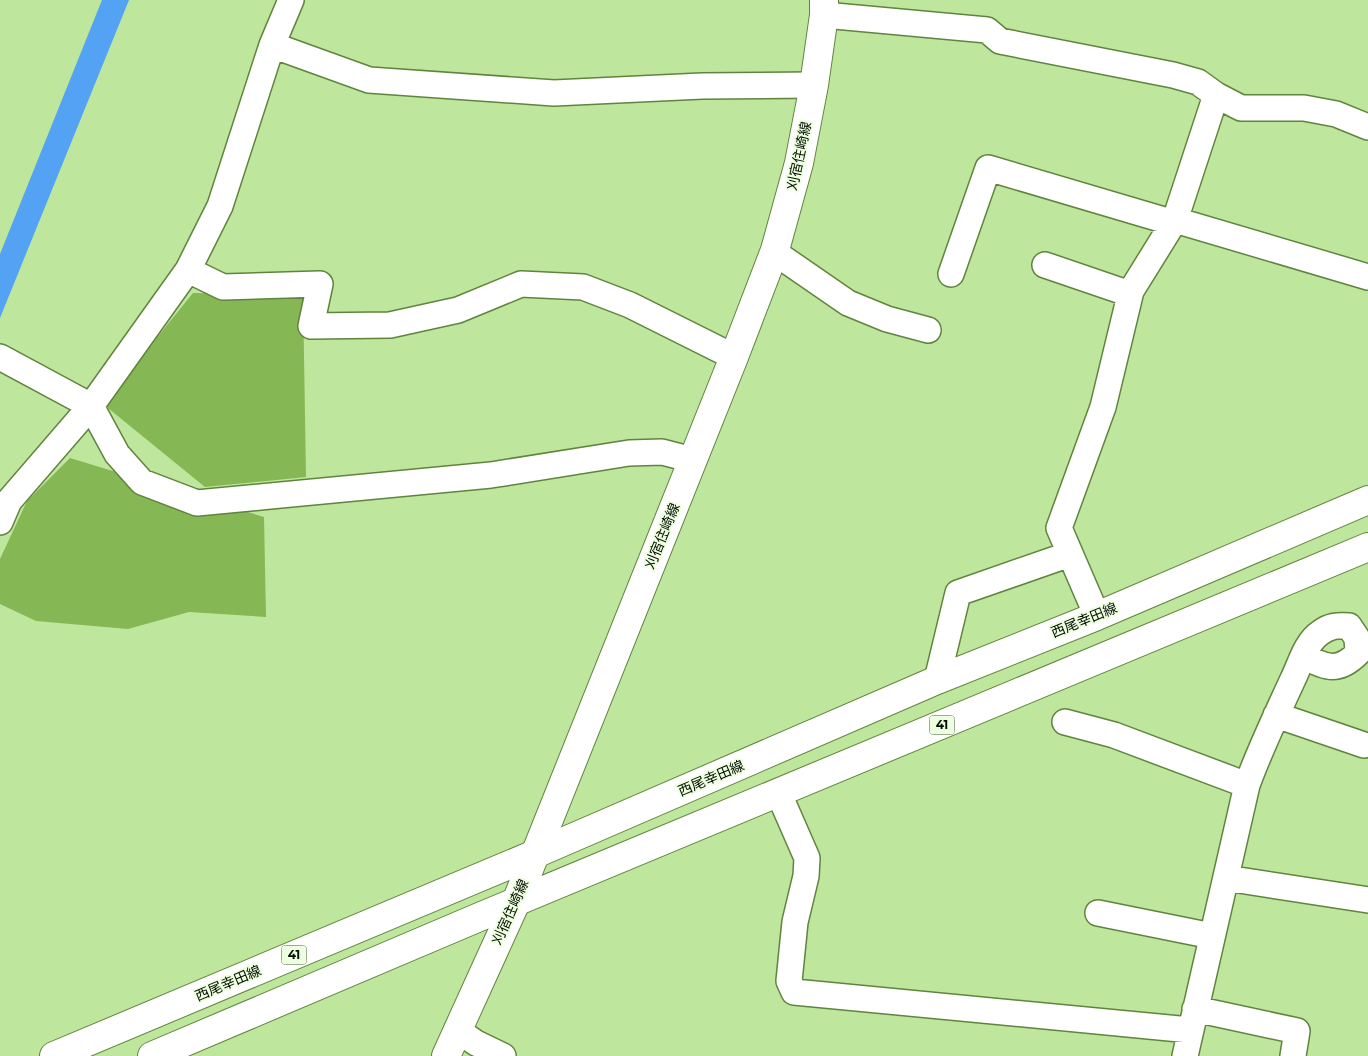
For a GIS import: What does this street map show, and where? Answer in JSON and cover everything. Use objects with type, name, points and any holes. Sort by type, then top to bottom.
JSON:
[{"type":"main road","name":"刈宿住崎線","points":[[446,1056],[516,902],[734,357],[774,252],[799,163],[814,85],[824,7]]},
{"type":"main road","name":"西尾幸田線","points":[[54,1056],[535,854],[937,680],[1097,616],[1368,500]]},
{"type":"main road","name":"41","points":[[152,1056],[516,902],[1368,547]]},
{"type":"street","points":[[0,522],[9,501],[91,406],[188,270],[220,206],[272,45],[291,0]]},
{"type":"street","points":[[824,7],[987,30],[1000,41],[1174,75],[1198,82],[1216,95],[1241,108],[1304,108],[1336,114],[1368,127]]},
{"type":"street","points":[[272,45],[369,80],[554,93],[702,86],[814,85]]},
{"type":"street","points":[[1097,616],[1058,528],[1103,407],[1130,294],[1174,222],[1216,95]]},
{"type":"street","points":[[951,274],[988,168],[1368,277]]},
{"type":"street","points":[[774,252],[848,303],[887,319],[928,330]]},
{"type":"street","points":[[1045,266],[1130,294]]},
{"type":"street","points":[[188,270],[223,287],[320,284],[311,326],[390,325],[458,310],[522,284],[583,286],[630,305],[734,357]]},
{"type":"street","points":[[0,357],[91,406],[116,454],[142,482],[197,502],[491,475],[629,453],[662,452],[693,460]]},
{"type":"street","points":[[937,680],[958,593],[1070,554]]},
{"type":"street","points":[[1185,1056],[1246,785],[1260,750],[1304,656]]},
{"type":"street","points":[[1276,716],[1364,745]]},
{"type":"street","points":[[1065,722],[1114,735],[1246,785]]},
{"type":"street","points":[[779,794],[807,858],[806,876],[795,922],[789,981],[794,992],[1193,1020],[1298,1031],[1293,1056]]},
{"type":"street","points":[[1226,878],[1368,900]]},
{"type":"street","points":[[1098,914],[1212,936]]},
{"type":"street","points":[[457,1030],[503,1056]]},
{"type":"green space","points":[[193,293],[303,295],[306,477],[205,487],[103,404]]},
{"type":"green space","points":[[70,458],[264,517],[266,617],[189,612],[128,629],[36,621],[0,604],[0,559],[27,501]]},
{"type":"water","points":[[102,0],[129,0],[0,318],[0,254]]}]
